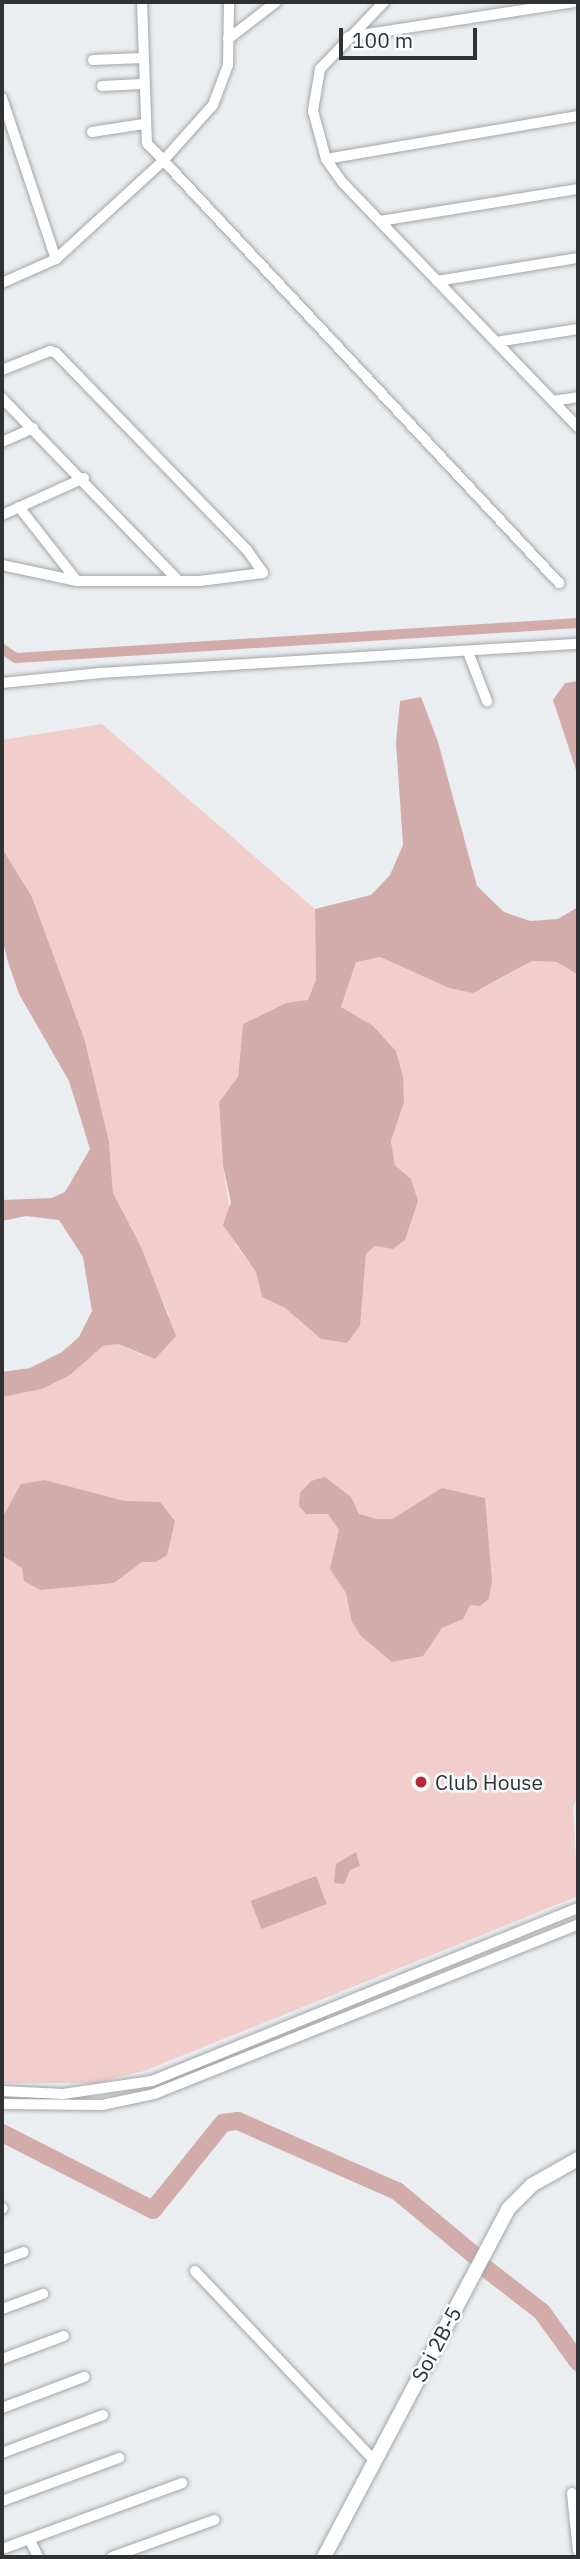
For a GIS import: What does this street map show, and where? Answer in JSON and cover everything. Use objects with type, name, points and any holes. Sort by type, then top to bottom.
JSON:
[{"type":"street","points":[[142,2],[143,124],[147,142],[162,162],[559,583]]},
{"type":"street","points":[[2,284],[56,259],[162,162],[213,105],[228,65],[229,2]]},
{"type":"street","points":[[228,39],[276,2]]},
{"type":"street","points":[[384,2],[320,69],[314,90],[313,111],[326,159],[380,221],[578,427]]},
{"type":"street","points":[[348,37],[574,2]]},
{"type":"street","points":[[93,60],[142,58]]},
{"type":"street","points":[[102,86],[142,83]]},
{"type":"street","points":[[2,98],[56,259]]},
{"type":"street","points":[[326,159],[578,116]]},
{"type":"street","points":[[92,132],[143,124]]},
{"type":"street","points":[[380,221],[578,189]]},
{"type":"street","points":[[437,281],[578,258]]},
{"type":"street","points":[[496,342],[578,329]]},
{"type":"street","points":[[2,370],[50,351],[56,353],[262,570],[256,577],[77,581],[2,565]]},
{"type":"street","points":[[554,401],[578,397]]},
{"type":"street","points":[[2,398],[84,478],[177,579]]},
{"type":"street","points":[[2,442],[33,428]]},
{"type":"street","points":[[2,515],[84,478]]},
{"type":"street","points":[[19,507],[77,581]]},
{"type":"street","points":[[2,683],[232,664],[578,644]]},
{"type":"street","points":[[468,652],[487,701]]},
{"type":"street","points":[[2,2091],[63,2094],[152,2081],[578,1908]]},
{"type":"street","points":[[2,2104],[102,2105],[154,2094],[578,1924]]},
{"type":"street","name":"Soi 2B-5","points":[[324,2557],[508,2209],[532,2185],[578,2159]]},
{"type":"street","points":[[2,2260],[24,2252]]},
{"type":"street","points":[[195,2271],[374,2460]]},
{"type":"street","points":[[2,2309],[43,2294]]},
{"type":"street","points":[[2,2359],[64,2336]]},
{"type":"street","points":[[2,2408],[84,2377]]},
{"type":"street","points":[[2,2453],[103,2415]]},
{"type":"street","points":[[2,2501],[119,2458]]},
{"type":"street","points":[[2,2549],[182,2483]]},
{"type":"street","points":[[572,2493],[578,2551]]},
{"type":"street","points":[[112,2557],[214,2520]]},
{"type":"street","points":[[30,2540],[38,2557]]},
{"type":"shaded area","points":[[578,681],[578,776],[553,700],[565,683]]},
{"type":"shaded area","points":[[421,697],[438,742],[477,886],[504,912],[530,921],[558,919],[578,907],[578,975],[557,962],[532,961],[473,993],[449,988],[380,957],[356,962],[341,1007],[372,1025],[396,1051],[403,1077],[404,1102],[391,1141],[395,1165],[411,1179],[418,1201],[405,1240],[393,1249],[375,1246],[366,1254],[360,1326],[347,1343],[321,1339],[285,1308],[262,1297],[256,1272],[223,1225],[231,1202],[223,1166],[219,1102],[238,1077],[243,1024],[286,1003],[308,1000],[316,980],[315,909],[371,895],[390,875],[403,845],[396,742],[400,701]]},
{"type":"shaded area","points":[[102,724],[315,909],[316,980],[308,1001],[286,1003],[243,1024],[238,1077],[219,1103],[223,1166],[235,1244],[256,1272],[262,1297],[285,1308],[321,1339],[347,1343],[359,1326],[366,1254],[375,1246],[393,1249],[411,1179],[395,1165],[391,1141],[404,1102],[372,1025],[341,1007],[356,961],[380,957],[449,988],[493,983],[532,961],[557,962],[578,975],[578,1795],[573,1807],[578,1896],[144,2071],[95,2083],[2,2083],[2,1397],[42,1389],[70,1375],[103,1346],[118,1344],[142,1355],[169,1315],[113,1193],[109,1142],[85,1041],[32,897],[2,848],[2,740]]},
{"type":"shaded area","points":[[2,848],[32,897],[85,1041],[109,1142],[113,1193],[141,1247],[176,1336],[155,1359],[118,1344],[103,1346],[70,1375],[42,1389],[2,1397],[2,1372],[30,1368],[62,1352],[79,1337],[92,1311],[83,1257],[59,1220],[26,1216],[2,1221],[2,1200],[52,1198],[65,1192],[90,1149],[69,1081],[19,994],[8,962],[2,938]]},
{"type":"shaded area","points":[[325,1477],[351,1497],[359,1514],[377,1519],[392,1519],[442,1488],[485,1498],[492,1581],[489,1599],[480,1606],[470,1605],[463,1619],[442,1628],[423,1656],[392,1662],[361,1636],[352,1622],[346,1593],[330,1569],[339,1530],[328,1514],[306,1514],[299,1506],[300,1493],[311,1481]]},
{"type":"shaded area","points":[[44,1480],[125,1501],[160,1502],[175,1521],[167,1555],[156,1562],[142,1562],[114,1583],[40,1590],[24,1581],[22,1568],[2,1555],[2,1518],[21,1484]]},
{"type":"shaded area","points":[[356,1852],[360,1866],[350,1870],[344,1884],[334,1883],[336,1864]]},
{"type":"shaded area","points":[[316,1876],[327,1904],[261,1929],[251,1901]]},
{"type":"waterway","points":[[2,649],[16,658],[578,623]]},
{"type":"waterway","points":[[2,2133],[153,2210],[223,2123],[238,2121],[397,2191],[474,2255]]},
{"type":"waterway","points":[[484,2267],[542,2312],[578,2362]]},
{"type":"place","name":"Club House","points":[[421,1782]]}]
